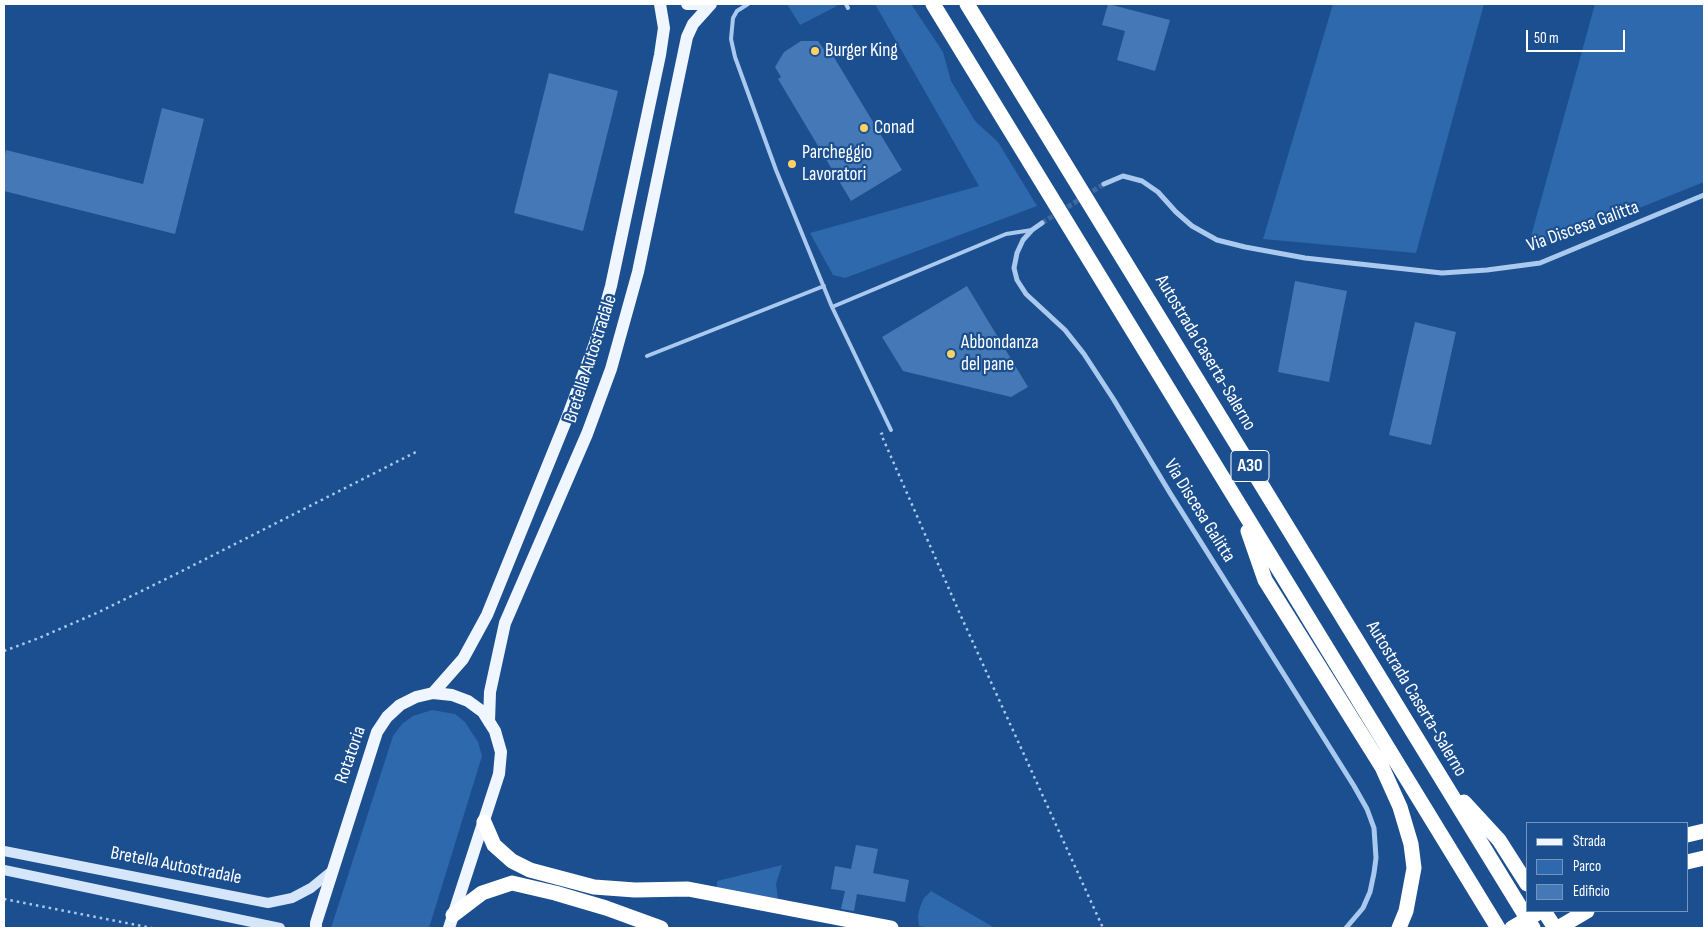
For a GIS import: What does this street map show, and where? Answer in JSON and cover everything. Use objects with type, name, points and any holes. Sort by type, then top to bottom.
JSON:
[{"type":"highway","name":"A30","points":[[933,4],[1498,928]]},
{"type":"highway","name":"Autostrada Caserta-Salerno","points":[[967,4],[1533,928]]},
{"type":"highway","points":[[1240,506],[1265,580],[1382,767],[1400,807],[1411,844],[1414,868],[1406,911],[1399,928]]},
{"type":"highway","points":[[1441,778],[1499,840],[1526,882]]},
{"type":"highway","points":[[484,822],[494,845],[512,861],[530,870],[594,886],[635,890],[688,889],[891,928]]},
{"type":"highway","points":[[1688,834],[1704,831]]},
{"type":"highway","points":[[1688,862],[1704,858]]},
{"type":"highway","points":[[451,922],[482,893],[512,883],[606,908],[661,928]]},
{"type":"highway","points":[[1512,928],[1540,912]]},
{"type":"highway","points":[[1543,912],[1557,928],[1584,912]]},
{"type":"main road","name":"Bretella Autostradale","points":[[434,693],[464,659],[487,615],[567,418],[595,343],[611,286],[660,55],[664,28],[660,4]]},
{"type":"main road","points":[[686,4],[703,4]]},
{"type":"main road","name":"Bretella Autostradale","points":[[489,722],[490,692],[505,623],[587,434],[611,369],[638,272],[687,37],[693,24],[711,4]]},
{"type":"main road","name":"Rotatoria","points":[[316,928],[377,732],[387,717],[400,705],[416,697],[434,693],[452,695],[468,701],[483,712],[495,730],[501,752],[499,774],[451,922]]},
{"type":"main road","name":"Bretella Autostradale","points":[[4,851],[268,903],[292,898],[311,888],[333,870]]},
{"type":"main road","name":"Bretella Autostradale","points":[[4,870],[280,928]]},
{"type":"street","name":"Via Discesa Galitta","points":[[1104,184],[1123,176],[1142,181],[1158,192],[1192,226],[1217,240],[1245,248],[1305,258],[1442,273],[1487,270],[1540,263],[1704,195]]},
{"type":"street","name":"Via Discesa Galitta","points":[[1042,223],[1023,240],[1017,253],[1014,268],[1017,280],[1026,294],[1065,330],[1084,354],[1354,786],[1367,810],[1374,828],[1376,858],[1370,892],[1363,908],[1346,928]]},
{"type":"lane","points":[[748,4],[737,11],[733,18],[731,39],[735,57],[776,170],[832,307],[891,430]]},
{"type":"lane","points":[[832,307],[1006,234],[1032,230]]},
{"type":"lane","points":[[647,356],[824,286]]},
{"type":"path","points":[[891,430],[881,434],[1020,748],[1103,928]]},
{"type":"path","points":[[4,651],[107,608],[416,452]]},
{"type":"path","points":[[4,899],[152,928]]},
{"type":"green space","points":[[787,4],[836,4],[837,6],[800,25]]},
{"type":"green space","points":[[875,4],[911,4],[943,52],[951,81],[975,121],[998,142],[1037,206],[845,278],[833,275],[810,233],[979,186]]},
{"type":"green space","points":[[1333,4],[1484,4],[1416,253],[1263,239]]},
{"type":"green space","points":[[1595,4],[1704,4],[1704,182],[1562,239],[1528,247]]},
{"type":"green space","points":[[432,710],[455,714],[465,722],[478,742],[482,756],[429,928],[331,928],[393,736],[402,724],[413,716]]},
{"type":"green space","points":[[782,865],[776,884],[778,899],[717,889],[717,881]]},
{"type":"green space","points":[[931,891],[995,928],[932,928],[919,926],[918,916],[920,907],[924,898]]},
{"type":"building","points":[[1108,4],[1170,20],[1155,71],[1117,60],[1125,31],[1102,25]]},
{"type":"building","points":[[801,41],[818,41],[825,51],[829,49],[902,170],[851,201],[778,79],[781,77],[775,67],[784,52]]},
{"type":"building","points":[[549,73],[618,91],[583,231],[514,213]]},
{"type":"building","points":[[162,108],[204,119],[175,234],[4,191],[4,159],[6,150],[143,184]]},
{"type":"building","points":[[1295,281],[1347,291],[1329,382],[1278,372]]},
{"type":"building","name":"Abbondanza del pane","points":[[967,286],[1028,387],[1011,397],[903,371],[882,337]]},
{"type":"building","points":[[1415,322],[1456,332],[1431,445],[1389,435]]},
{"type":"building","points":[[856,845],[878,849],[873,873],[909,880],[905,902],[857,894],[854,911],[841,909],[845,891],[831,889],[835,866],[851,869]]},
{"type":"tunnel","points":[[1042,223],[1104,184]]},
{"type":"place","name":"Burger King","points":[[815,51]]},
{"type":"place","name":"Conad","points":[[864,128]]},
{"type":"place","name":"Parcheggio Lavoratori","points":[[792,164]]},
{"type":"place","name":"Abbondanza del pane","points":[[951,354]]}]
